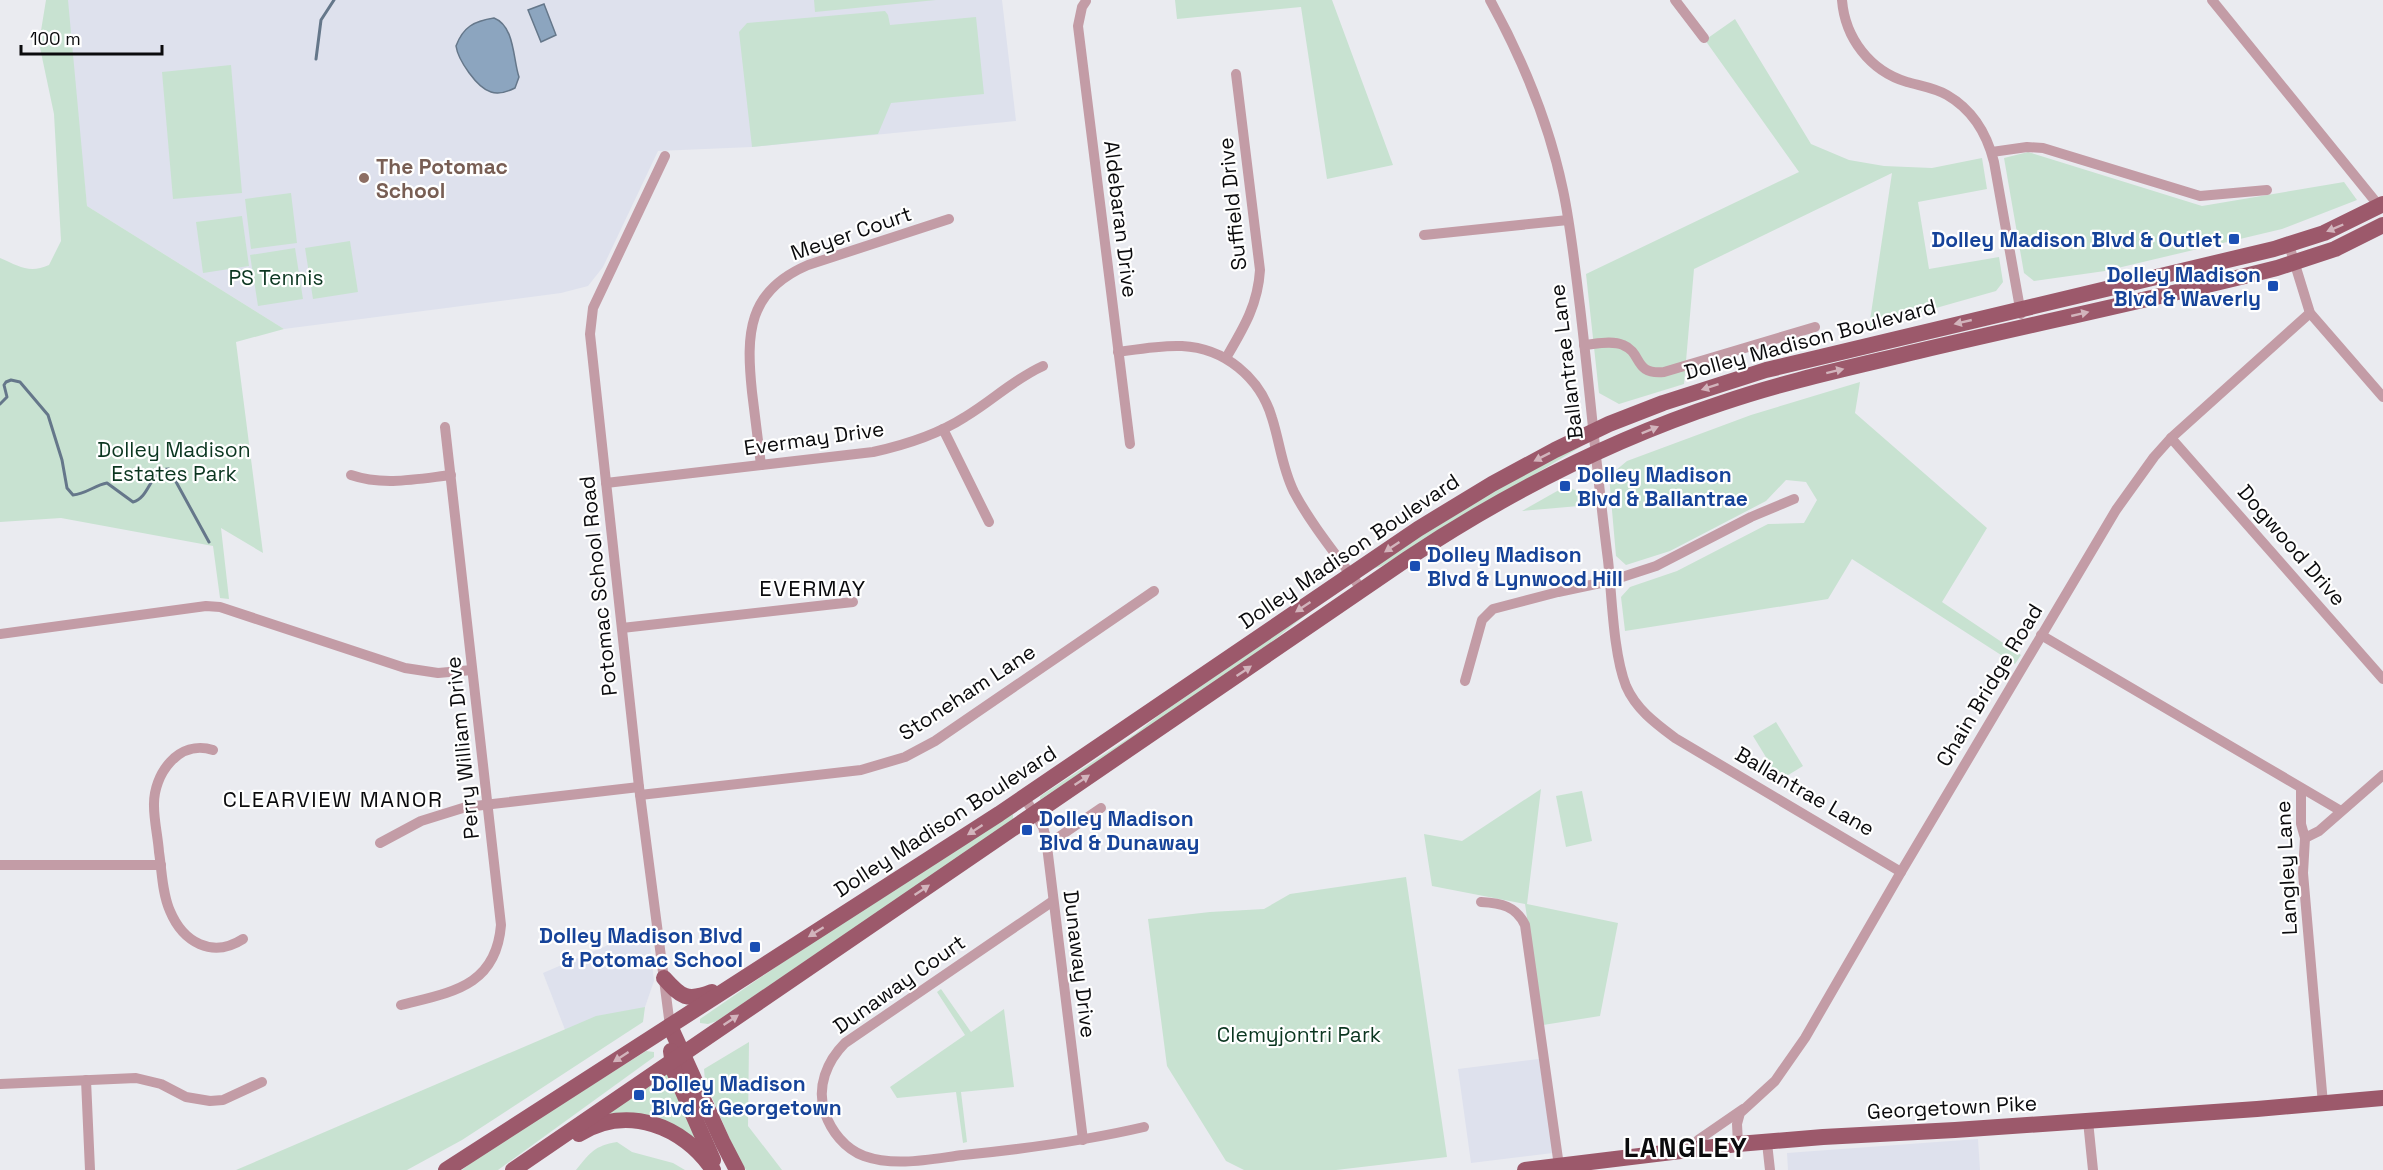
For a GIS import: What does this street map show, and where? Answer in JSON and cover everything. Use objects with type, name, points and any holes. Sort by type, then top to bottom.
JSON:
[{"type":"main road","name":"Dolley Madison Boulevard","points":[[446,1170],[1024,797],[1432,520],[1492,484],[1594,431],[1663,403],[1757,372],[2289,245],[2324,233],[2381,206]]},
{"type":"main road","name":"Dolley Madison Boulevard","points":[[515,1170],[1034,813],[1362,590],[1491,506],[1596,453],[1674,420],[1748,395],[1832,372],[2294,263],[2336,249],[2383,225]]},
{"type":"main road","points":[[664,978],[678,993],[691,998],[735,984]]},
{"type":"main road","points":[[670,1026],[677,1057],[737,1170]]},
{"type":"main road","points":[[677,1057],[675,1074],[718,1170]]},
{"type":"main road","name":"Georgetown Pike","points":[[1525,1170],[1558,1166],[1621,1165],[1738,1144],[2088,1121],[2383,1098]]},
{"type":"main road","points":[[515,1170],[591,1127],[606,1122],[627,1120],[657,1125],[680,1136],[698,1150],[713,1170]]},
{"type":"street","name":"Ballantrae Lane","points":[[1490,0],[1516,48],[1532,86],[1555,159],[1568,220],[1622,671],[1633,699],[1651,721],[1689,747],[1901,872]]},
{"type":"street","points":[[1675,0],[1704,38]]},
{"type":"street","points":[[1842,0],[1846,25],[1853,39],[1870,60],[1894,77],[1933,89],[1959,103],[1979,125],[1992,152],[2023,327]]},
{"type":"street","points":[[2212,0],[2381,206]]},
{"type":"street","name":"Aldebaran Drive","points":[[1086,2],[1082,8],[1078,26],[1130,444]]},
{"type":"street","name":"Suffield Drive","points":[[1226,358],[1256,301],[1260,270],[1236,74]]},
{"type":"street","points":[[1992,152],[2026,147],[2043,148],[2200,196],[2267,190]]},
{"type":"street","name":"Potomac School Road","points":[[665,156],[593,308],[590,334],[640,791],[670,1026]]},
{"type":"street","name":"Meyer Court","points":[[760,465],[748,352],[753,322],[766,297],[781,281],[798,269],[949,219]]},
{"type":"street","points":[[1424,235],[1568,220]]},
{"type":"street","points":[[2289,245],[2310,313],[2383,397]]},
{"type":"street","name":"Chain Bridge Road","points":[[1695,1150],[1698,1140],[1743,1109],[1775,1081],[1805,1038],[2041,635],[2116,510],[2149,463],[2171,438],[2310,313]]},
{"type":"street","points":[[1584,345],[1620,343],[1632,351],[1641,367],[1655,373],[1815,327]]},
{"type":"street","points":[[1118,352],[1181,345],[1204,349],[1226,358],[1239,367],[1259,389],[1272,418],[1280,453],[1294,492],[1362,590]]},
{"type":"street","name":"Evermay Drive","points":[[606,483],[873,452],[920,439],[943,429],[985,404],[1013,381],[1043,366]]},
{"type":"street","name":"Perry William Drive","points":[[401,1005],[463,987],[483,972],[496,951],[501,925],[445,427]]},
{"type":"street","points":[[943,429],[988,522]]},
{"type":"street","name":"Dogwood Drive","points":[[2171,438],[2383,679]]},
{"type":"street","points":[[351,475],[389,482],[450,475]]},
{"type":"street","points":[[1465,681],[1482,620],[1493,609],[1610,581],[1676,557],[1751,517],[1794,499]]},
{"type":"street","name":"Stoneham Lane","points":[[380,843],[421,821],[458,809],[487,804],[861,770],[905,757],[935,741],[1154,591]]},
{"type":"street","points":[[622,628],[853,602]]},
{"type":"street","points":[[0,634],[206,606],[232,610],[405,669],[438,673],[472,670]]},
{"type":"street","name":"Langley Lane","points":[[2041,635],[2301,789],[2301,824],[2306,838],[2303,873],[2323,1104]]},
{"type":"street","points":[[213,750],[199,747],[180,753],[164,769],[159,780],[154,806],[161,865],[170,911],[186,934],[205,947],[214,949],[233,946],[243,939]]},
{"type":"street","points":[[2306,838],[2319,831],[2383,775]]},
{"type":"street","points":[[2301,789],[2341,811]]},
{"type":"street","name":"Dunaway Drive","points":[[1024,797],[1043,827],[1047,845],[1083,1140]]},
{"type":"street","points":[[1047,845],[1101,808]]},
{"type":"street","points":[[0,865],[161,865]]},
{"type":"street","name":"Dunaway Court","points":[[1053,901],[845,1042],[830,1061],[823,1084],[822,1096],[828,1122],[843,1142],[863,1155],[884,1161],[993,1152],[1083,1140],[1144,1127]]},
{"type":"street","points":[[1481,902],[1508,906],[1521,915],[1525,925],[1558,1166]]},
{"type":"street","points":[[86,1080],[90,1170]]},
{"type":"street","points":[[0,1084],[148,1080],[186,1097],[210,1101],[231,1097],[262,1082]]},
{"type":"street","points":[[1738,1144],[1737,1124],[1743,1109]]},
{"type":"street","points":[[2088,1121],[2093,1170]]},
{"type":"street","points":[[1767,1143],[1770,1170]]},
{"type":"shaded area","name":"The Potomac School","points":[[65,0],[1002,0],[1016,121],[752,147],[658,151],[603,267],[588,286],[561,293],[284,329],[87,206]]},
{"type":"shaded area","points":[[649,937],[654,981],[645,1007],[569,1040],[543,973],[622,939]]},
{"type":"shaded area","points":[[1539,1059],[1553,1153],[1471,1163],[1458,1069]]},
{"type":"shaded area","points":[[1978,1139],[1980,1170],[1788,1170],[1787,1153]]},
{"type":"green space","name":"Dolley Madison Estates Park","points":[[46,0],[68,0],[87,206],[284,329],[236,342],[263,553],[221,528],[229,599],[220,598],[213,546],[61,518],[0,522],[0,258],[24,268],[42,268],[49,265],[61,241],[54,114],[39,43]]},
{"type":"green space","points":[[814,0],[936,0],[815,12]]},
{"type":"green space","points":[[1175,0],[1332,0],[1393,165],[1327,179],[1301,7],[1177,19]]},
{"type":"green space","points":[[885,11],[890,25],[976,17],[984,94],[891,103],[878,134],[752,147],[739,32],[747,23]]},
{"type":"green space","points":[[1735,19],[1811,144],[1849,160],[1884,166],[1932,168],[1982,158],[1987,189],[1918,202],[1929,269],[1999,257],[2003,282],[1996,291],[1869,327],[1892,173],[1694,269],[1684,384],[1619,404],[1599,393],[1586,274],[1799,172],[1705,40]]},
{"type":"green space","points":[[231,65],[242,193],[173,199],[162,72]]},
{"type":"green space","points":[[2028,152],[2202,206],[2344,182],[2357,200],[2282,229],[2105,271],[2034,281],[2024,273],[2004,158]]},
{"type":"green space","points":[[291,193],[297,243],[251,249],[245,199]]},
{"type":"green space","points":[[242,216],[249,266],[203,273],[196,222]]},
{"type":"green space","points":[[350,241],[358,292],[313,299],[305,248]]},
{"type":"green space","name":"PS Tennis","points":[[295,248],[303,299],[258,306],[250,255]]},
{"type":"green space","points":[[1860,382],[1855,413],[1987,528],[1942,602],[2021,655],[2015,664],[1852,559],[1828,599],[1625,631],[1621,597],[1630,587],[1677,571],[1768,524],[1804,523],[1817,500],[1806,482],[1786,480],[1766,501],[1670,551],[1626,565],[1616,556],[1609,476],[1627,461],[1751,415]]},
{"type":"green space","points":[[1582,446],[1382,566],[1372,569],[1371,566],[1543,461]]},
{"type":"green space","points":[[1566,486],[1588,496],[1590,505],[1522,511]]},
{"type":"green space","points":[[1312,610],[1254,656],[1040,800],[1042,795],[1135,734]]},
{"type":"green space","points":[[1776,722],[1803,766],[1780,780],[1753,736]]},
{"type":"green space","points":[[1541,789],[1527,904],[1618,923],[1600,1016],[1543,1025],[1525,904],[1432,886],[1424,834],[1462,841]]},
{"type":"green space","points":[[1582,791],[1592,841],[1566,847],[1556,796]]},
{"type":"green space","points":[[1013,814],[1013,820],[717,1021],[708,1024],[700,1023],[700,1019],[879,896]]},
{"type":"green space","name":"Clemyjontri Park","points":[[1406,877],[1447,1157],[1336,1170],[1244,1170],[1226,1161],[1167,1066],[1148,919],[1264,909],[1290,894]]},
{"type":"green space","points":[[941,989],[971,1032],[1004,1009],[1014,1087],[961,1092],[967,1142],[963,1143],[956,1092],[897,1098],[890,1087],[965,1035],[937,992]]},
{"type":"green space","points":[[645,1007],[643,1022],[462,1140],[407,1170],[236,1170],[596,1016]]},
{"type":"green space","points":[[749,1042],[748,1126],[782,1170],[746,1170],[737,1156],[705,1081],[704,1069]]},
{"type":"green space","points":[[646,1051],[654,1052],[654,1057],[498,1170],[462,1170],[478,1157]]},
{"type":"green space","points":[[670,1068],[708,1156],[694,1141],[606,1116]]},
{"type":"green space","points":[[617,1142],[632,1152],[673,1163],[685,1170],[576,1170],[594,1151]]},
{"type":"water","points":[[544,4],[556,35],[541,42],[528,10]]},
{"type":"water","points":[[494,18],[501,22],[510,36],[519,77],[515,88],[500,93],[486,89],[474,79],[460,59],[456,46],[462,34],[470,26]]},
{"type":"waterway","points":[[316,59],[321,20],[334,0]]},
{"type":"waterway","points":[[0,404],[7,397],[4,385],[6,382],[11,380],[20,382],[48,415],[62,460],[67,488],[73,495],[107,483],[133,502],[143,495],[158,474],[169,469],[209,542]]},
{"type":"place","name":"The Potomac School","points":[[364,178]]},
{"type":"place","name":"Dolley Madison Blvd & Outlet","points":[[2234,239]]},
{"type":"place","name":"Dolley Madison Blvd & Waverly","points":[[2273,286]]},
{"type":"place","name":"Dolley Madison Blvd & Ballantrae","points":[[1565,486]]},
{"type":"place","name":"Dolley Madison Blvd & Lynwood Hill","points":[[1415,566]]},
{"type":"place","name":"Dolley Madison Blvd & Dunaway","points":[[1027,830]]},
{"type":"place","name":"Dolley Madison Blvd & Potomac School","points":[[755,947]]},
{"type":"place","name":"Dolley Madison Blvd & Georgetown","points":[[639,1095]]},
{"type":"district","name":"EVERMAY","points":[[813,588]]},
{"type":"district","name":"CLEARVIEW MANOR","points":[[333,799]]},
{"type":"district","name":"LANGLEY","points":[[1686,1147]]}]
